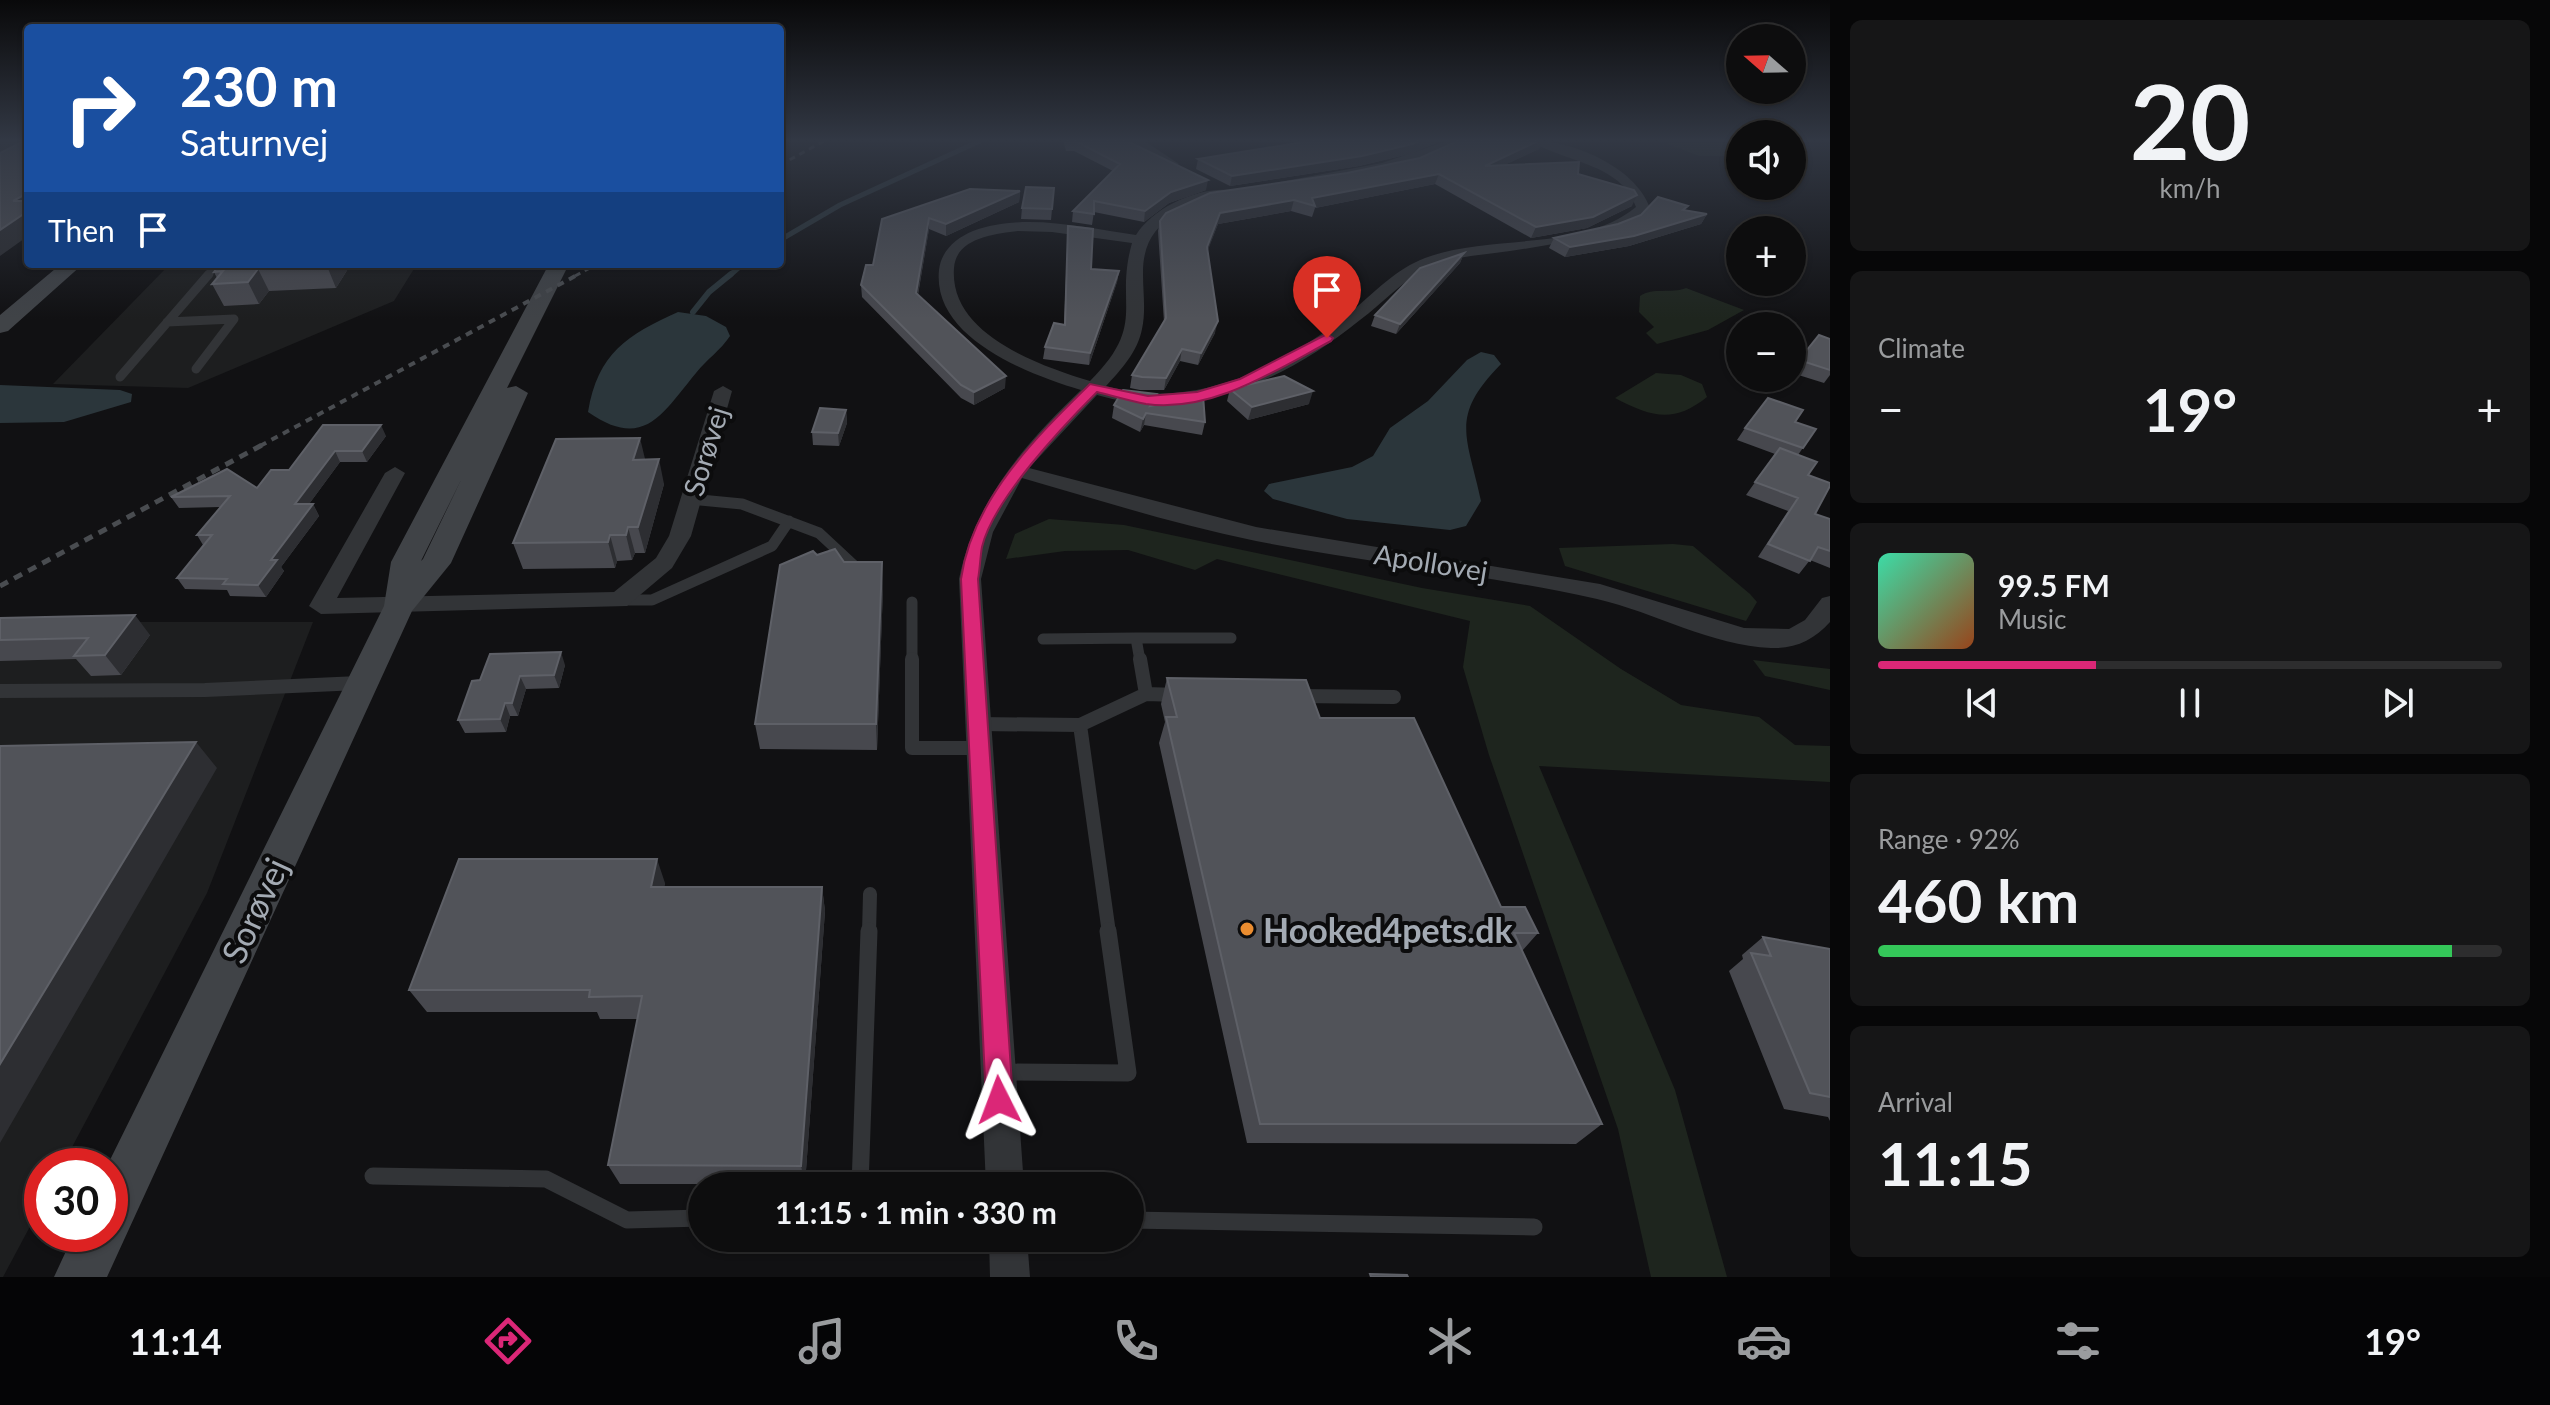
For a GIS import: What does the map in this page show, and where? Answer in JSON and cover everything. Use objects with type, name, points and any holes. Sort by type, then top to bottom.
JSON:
[{"type":"street","points":[[1004,1172],[970,579],[974,546],[987,514],[1018,471],[1056,425],[1120,358],[1135,327],[1140,240],[1158,217],[1201,200]]},
{"type":"street","points":[[1140,240],[1056,230],[1000,229],[971,237],[956,247],[947,261],[946,294],[971,329],[1003,352],[1094,387],[1148,400],[1198,396],[1245,381],[1327,338],[1392,283],[1421,265],[1470,252],[1603,230],[1640,213],[1642,200]]},
{"type":"street","points":[[0,326],[68,268]]},
{"type":"street","name":"Sorøvej","points":[[399,606],[406,562],[540,300],[564,272]]},
{"type":"street","name":"Sorøvej","points":[[128,1176],[399,606],[436,563],[564,272]]},
{"type":"street","name":"Sorøvej","points":[[619,600],[664,563],[680,536],[723,391]]},
{"type":"street","name":"Apollovej","points":[[1018,471],[1188,519],[1256,534],[1600,592],[1766,640],[1797,637],[1817,626],[1830,604]]},
{"type":"street","points":[[395,473],[321,606],[619,600]]},
{"type":"street","points":[[80,1277],[92,1252]]},
{"type":"street","points":[[1009,1252],[1010,1277]]},
{"type":"lane","points":[[120,377],[214,268]]},
{"type":"lane","points":[[167,322],[234,319],[196,369]]},
{"type":"lane","points":[[690,499],[742,504],[819,533],[866,576]]},
{"type":"lane","points":[[619,600],[652,600],[772,546],[789,521]]},
{"type":"lane","points":[[912,602],[912,748],[979,748]]},
{"type":"lane","points":[[1136,638],[1146,694]]},
{"type":"lane","points":[[1043,639],[1231,638]]},
{"type":"lane","points":[[0,691],[205,690],[362,683]]},
{"type":"lane","points":[[978,724],[1080,725],[1146,694],[1193,695]]},
{"type":"lane","points":[[1286,696],[1394,697]]},
{"type":"lane","points":[[998,1072],[1128,1073],[1080,725]]},
{"type":"lane","points":[[860,1172],[870,894]]},
{"type":"lane","points":[[373,1176],[546,1179],[627,1220],[688,1218]]},
{"type":"lane","points":[[1144,1220],[1534,1227]]},
{"type":"shaded area","points":[[166,268],[415,268],[394,301],[188,388],[53,384]]},
{"type":"shaded area","points":[[1686,288],[1744,310],[1726,312],[1726,320],[1708,330],[1657,344],[1646,333],[1654,327],[1639,312],[1640,296]]},
{"type":"shaded area","points":[[678,312],[706,316],[726,327],[730,336],[662,414],[650,422],[638,428],[624,428],[588,412],[607,360],[630,338]]},
{"type":"shaded area","points":[[1481,352],[1494,355],[1501,364],[1474,398],[1468,413],[1467,443],[1481,501],[1466,526],[1450,530],[1347,519],[1273,499],[1264,491],[1269,484],[1352,467],[1373,456],[1390,428],[1428,401],[1467,360]]},
{"type":"shaded area","points":[[1656,373],[1681,375],[1702,384],[1707,397],[1683,411],[1662,415],[1640,410],[1615,398]]},
{"type":"shaded area","points":[[0,385],[120,390],[132,394],[131,402],[64,422],[0,423]]},
{"type":"shaded area","points":[[1049,519],[1124,525],[1422,588],[1530,606],[1621,669],[1681,705],[1759,717],[1795,745],[1830,746],[1830,782],[1539,766],[1675,1090],[1727,1277],[1651,1277],[1618,1129],[1489,755],[1463,667],[1470,621],[1217,559],[1195,570],[1128,550],[1065,551],[1006,559],[1015,534]]},
{"type":"shaded area","points":[[1693,546],[1750,594],[1757,602],[1746,621],[1565,566],[1559,548]]},
{"type":"shaded area","points":[[0,622],[313,622],[207,893],[72,1148],[24,1148],[24,1238],[3,1277],[0,1277]]},
{"type":"shaded area","points":[[1753,660],[1830,669],[1830,690],[1765,676]]},
{"type":"building","points":[[0,200],[24,201],[24,214],[0,230]]},
{"type":"building","points":[[939,200],[1001,200],[946,224],[929,218],[916,293],[1006,376],[974,392],[961,385],[861,285],[866,265],[873,265],[882,219]]},
{"type":"building","points":[[1024,200],[1053,200],[1052,209],[1022,208]]},
{"type":"building","points":[[1084,200],[1161,200],[1145,211],[1094,201],[1094,214],[1073,211]]},
{"type":"building","points":[[1195,200],[1313,200],[1315,206],[1294,200],[1220,213],[1207,247],[1218,321],[1201,353],[1182,349],[1166,378],[1142,377],[1132,375],[1166,318],[1160,221],[1166,213]]},
{"type":"building","points":[[1486,200],[1628,200],[1593,217],[1536,227]]},
{"type":"building","points":[[1656,200],[1667,200],[1688,206],[1683,210],[1707,214],[1634,236],[1570,247],[1554,238],[1618,224],[1641,215]]},
{"type":"building","points":[[1068,226],[1093,229],[1091,269],[1119,271],[1090,353],[1045,347],[1054,323],[1065,325]]},
{"type":"building","points":[[1464,253],[1400,324],[1375,315],[1420,268]]},
{"type":"building","points":[[217,268],[281,268],[258,269],[248,282],[212,284],[223,271],[214,272]]},
{"type":"building","points":[[1819,335],[1830,339],[1830,370],[1806,362],[1806,351]]},
{"type":"building","points":[[1284,376],[1313,391],[1252,407],[1230,389]]},
{"type":"building","points":[[1123,390],[1157,394],[1150,406],[1203,395],[1205,422],[1146,413],[1143,419],[1114,405]]},
{"type":"building","points":[[1768,398],[1803,410],[1795,422],[1816,429],[1803,448],[1745,428]]},
{"type":"building","points":[[820,408],[846,410],[838,433],[812,432]]},
{"type":"building","points":[[323,425],[381,425],[362,451],[335,451],[295,504],[313,504],[271,560],[277,560],[258,585],[223,584],[227,579],[177,578],[212,535],[197,535],[230,496],[171,497],[227,469],[257,488],[271,470],[289,470]]},
{"type":"building","points":[[640,438],[633,460],[659,459],[638,527],[628,527],[626,535],[610,535],[608,542],[513,543],[556,439]]},
{"type":"building","points":[[1780,448],[1817,462],[1808,475],[1830,483],[1815,514],[1830,519],[1830,551],[1818,547],[1810,561],[1768,544],[1798,498],[1755,482]]},
{"type":"building","points":[[835,549],[844,562],[882,562],[876,724],[755,724],[780,565],[813,551],[817,555]]},
{"type":"building","points":[[135,615],[105,655],[74,656],[88,638],[0,640],[0,618]]},
{"type":"building","points":[[561,652],[554,675],[520,676],[512,703],[505,703],[500,719],[458,720],[472,681],[480,680],[490,654]]},
{"type":"building","points":[[1167,678],[1306,680],[1320,718],[1414,718],[1501,907],[1525,907],[1538,933],[1514,933],[1602,1124],[1260,1124],[1166,717],[1177,717]]},
{"type":"building","points":[[196,742],[0,1064],[0,746]]},
{"type":"building","points":[[459,859],[657,859],[651,887],[822,887],[801,1166],[608,1165],[642,996],[589,997],[590,990],[409,990]]},
{"type":"building","points":[[1763,937],[1830,949],[1830,1097],[1810,1093],[1751,953],[1771,956]]},
{"type":"building","points":[[1370,1274],[1407,1275],[1408,1277],[1371,1277]]},
{"type":"waterway","points":[[784,238],[852,200]]},
{"type":"waterway","points":[[729,276],[738,268]]},
{"type":"waterway","points":[[693,312],[709,292],[731,274]]},
{"type":"railway","points":[[575,276],[590,268]]},
{"type":"railway","points":[[260,446],[579,274]]},
{"type":"railway","points":[[0,586],[264,444]]},
{"type":"place","name":"Hooked4pets.dk","points":[[1247,929]]},
{"type":"route","points":[[999,1100],[970,579],[974,546],[987,514],[1056,425],[1094,387],[1148,400],[1198,396],[1245,381],[1327,338]]}]
